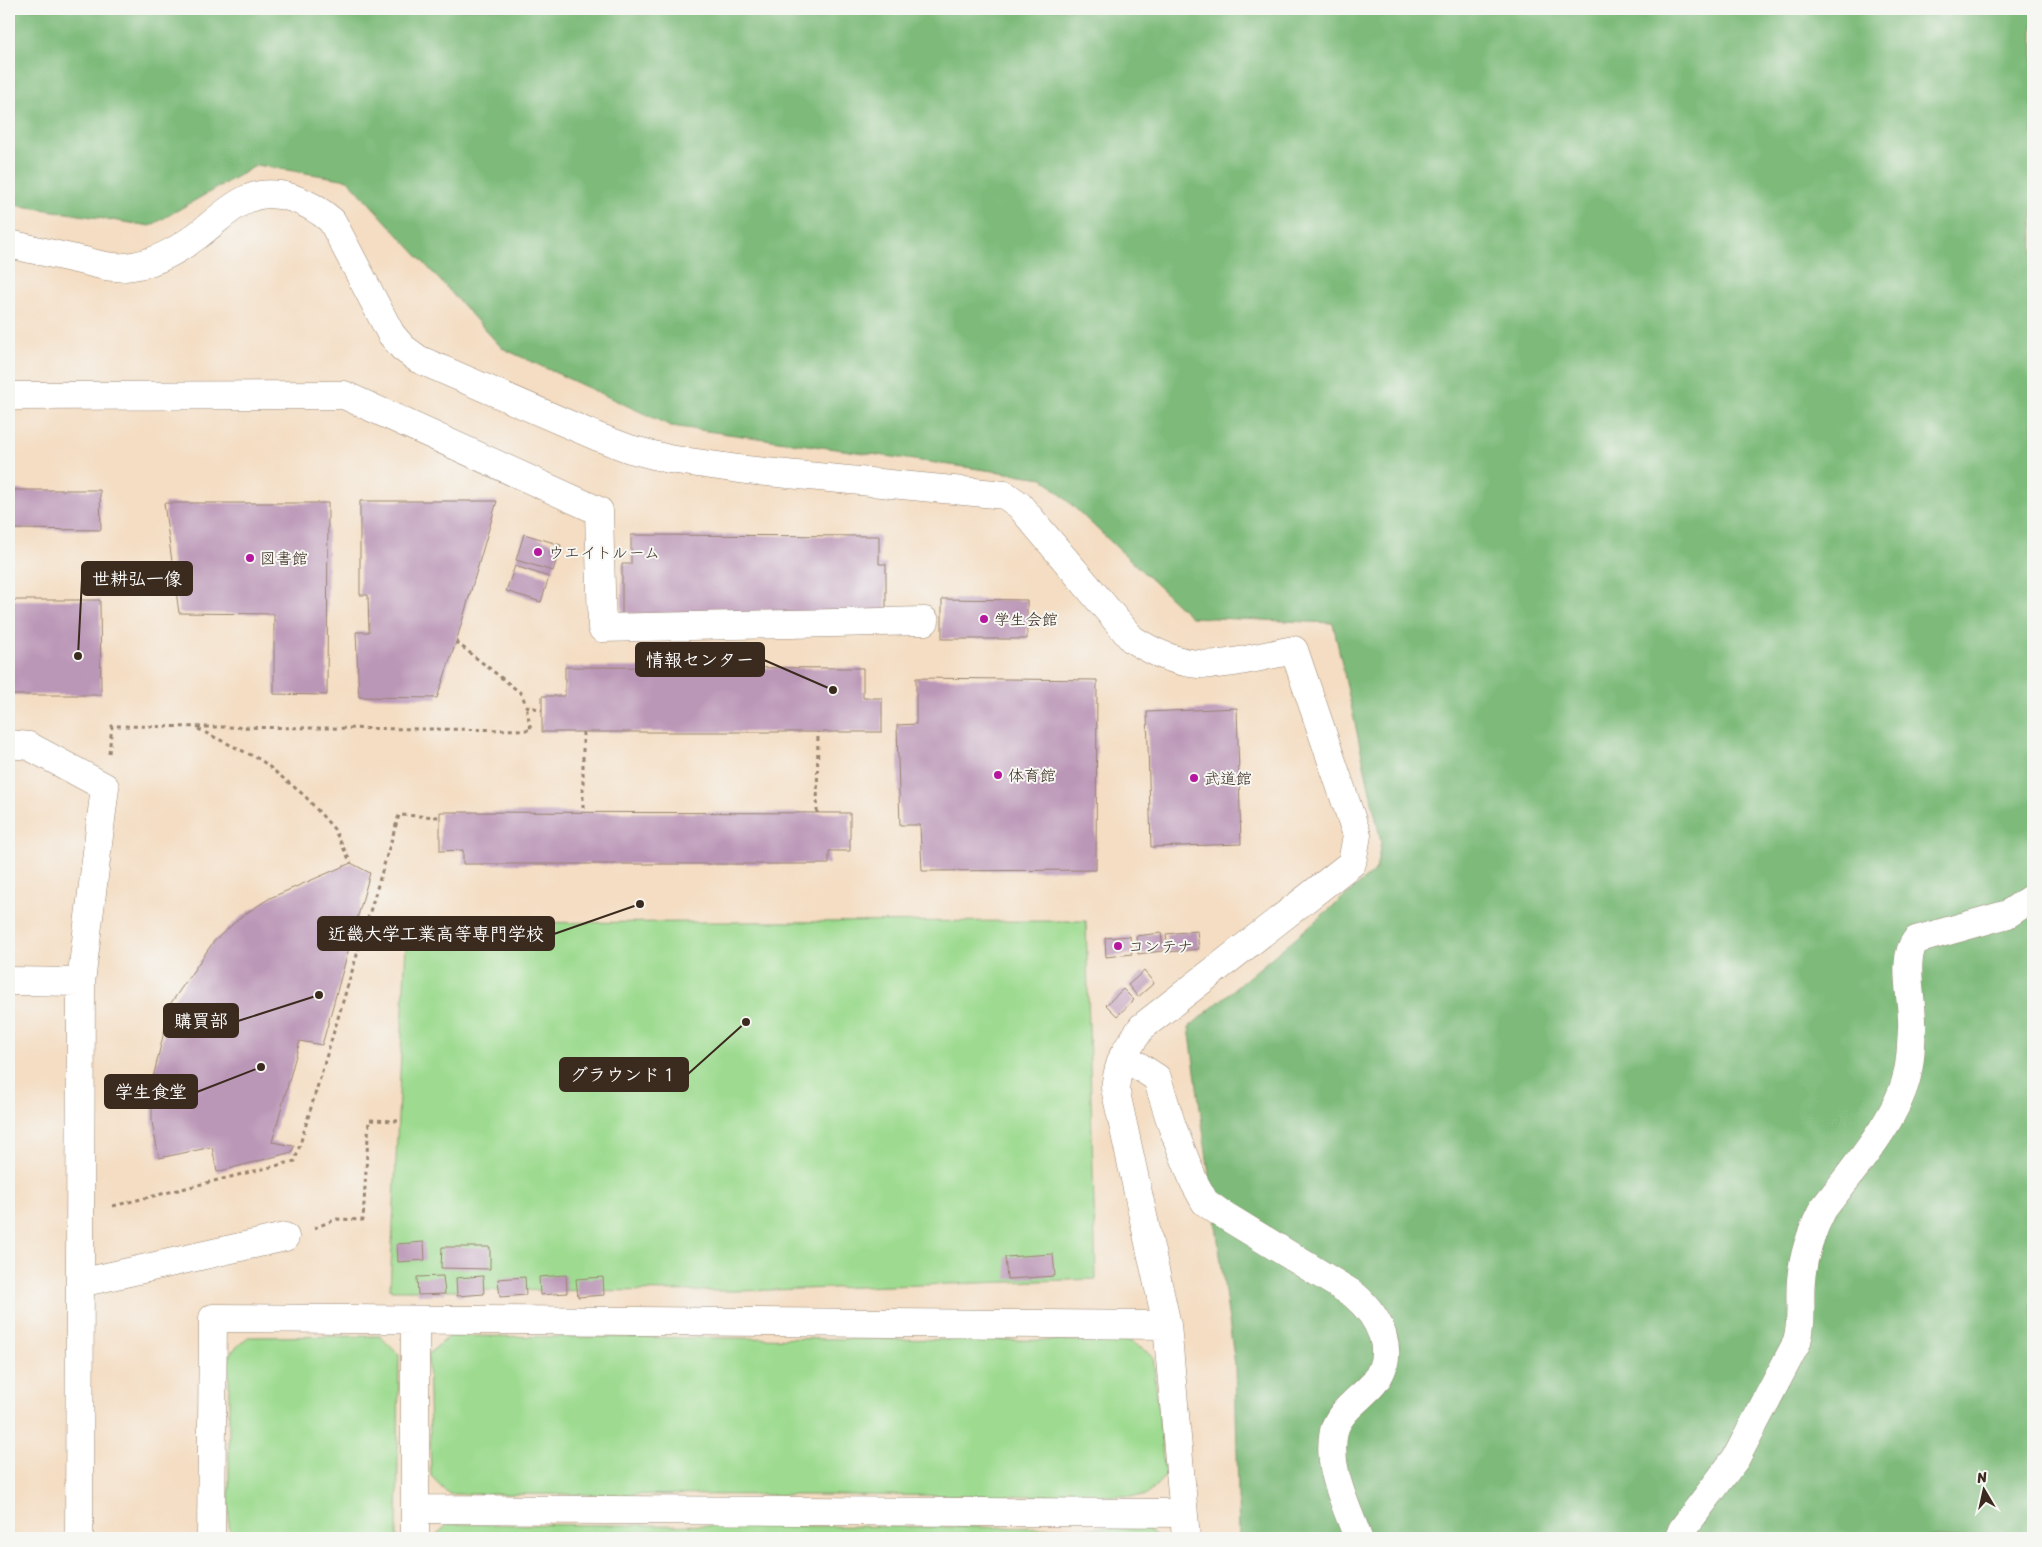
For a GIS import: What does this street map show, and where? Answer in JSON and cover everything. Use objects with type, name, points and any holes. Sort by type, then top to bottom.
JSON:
[{"type":"street","points":[[9,244],[98,264],[124,267],[168,255],[196,237],[229,210],[248,198],[273,194],[297,199],[317,208],[332,220],[391,334],[403,348],[418,359],[598,437],[630,449],[669,459],[746,470],[1005,495],[1019,504],[1132,639],[1153,652],[1172,660],[1210,666],[1294,650],[1357,835],[1352,863],[1142,1027],[1118,1065],[1115,1088],[1167,1325],[1184,1525],[415,1509]]},
{"type":"street","points":[[9,396],[344,395],[599,510],[602,628],[925,621]]},
{"type":"street","points":[[9,744],[29,746],[105,787],[81,982],[79,1538]]},
{"type":"street","points":[[1679,1538],[1682,1530],[1736,1458],[1797,1342],[1801,1328],[1801,1280],[1805,1257],[1818,1220],[1875,1140],[1898,1101],[1908,1071],[1913,1019],[1908,958],[1911,946],[1916,940],[2008,914],[2033,897]]},
{"type":"street","points":[[9,981],[81,982]]},
{"type":"street","points":[[1123,1056],[1157,1078],[1172,1126],[1188,1166],[1206,1202],[1219,1212],[1353,1294],[1366,1305],[1381,1329],[1384,1343],[1381,1372],[1341,1416],[1334,1429],[1332,1443],[1335,1473],[1358,1538]]},
{"type":"street","points":[[80,1283],[285,1237]]},
{"type":"street","points":[[212,1538],[213,1318],[416,1321],[1167,1325]]},
{"type":"street","points":[[415,1538],[416,1321]]},
{"type":"path","points":[[105,787],[112,726],[531,730],[522,694],[456,642]]},
{"type":"path","points":[[526,706],[542,710]]},
{"type":"path","points":[[195,727],[261,760],[305,796],[334,829],[351,863]]},
{"type":"path","points":[[583,732],[583,812]]},
{"type":"path","points":[[817,812],[818,732]]},
{"type":"path","points":[[81,1214],[295,1161],[399,815],[440,817]]},
{"type":"path","points":[[314,1228],[337,1219],[363,1220],[369,1120],[398,1121]]},
{"type":"green space","points":[[9,9],[2033,9],[2033,1538],[1239,1538],[1235,1365],[1189,1027],[1376,870],[1381,842],[1333,623],[1191,617],[1043,478],[671,426],[502,348],[348,180],[257,165],[150,226],[9,204]]},
{"type":"green space","points":[[1086,921],[1096,1279],[741,1291],[390,1290],[407,923]]},
{"type":"green space","points":[[380,1336],[399,1355],[397,1538],[237,1538],[229,1527],[229,1354],[248,1337]]},
{"type":"green space","points":[[450,1336],[1130,1341],[1153,1356],[1165,1476],[1146,1496],[449,1494],[431,1476],[428,1354]]},
{"type":"green space","points":[[448,1524],[1146,1528],[1160,1538],[433,1538]]},
{"type":"building","points":[[9,490],[100,490],[101,530],[9,529]]},
{"type":"building","points":[[360,501],[497,501],[456,642],[437,698],[359,697],[356,632],[369,632],[368,595],[360,595]]},
{"type":"building","name":"図書館","points":[[164,503],[328,503],[327,695],[274,694],[274,614],[179,613]]},
{"type":"building","name":"ウエイトルーム","points":[[524,534],[561,545],[553,571],[516,560]]},
{"type":"building","points":[[631,535],[879,536],[879,564],[886,564],[886,615],[622,614],[622,564],[631,564]]},
{"type":"building","name":"ウエイトルーム","points":[[515,566],[549,577],[541,602],[506,591]]},
{"type":"building","name":"学生会館","points":[[942,599],[1027,600],[1027,639],[942,639]]},
{"type":"building","points":[[9,600],[100,600],[101,695],[9,695]]},
{"type":"building","points":[[565,667],[863,668],[863,698],[882,698],[882,732],[542,732],[542,696],[565,696]]},
{"type":"building","name":"体育館","points":[[916,678],[1097,680],[1096,870],[922,871],[920,825],[900,825],[897,725],[916,724]]},
{"type":"building","name":"武道館","points":[[1237,708],[1241,844],[1151,847],[1147,712]]},
{"type":"building","points":[[440,812],[850,813],[850,851],[829,851],[829,864],[463,864],[463,850],[440,851]]},
{"type":"building","points":[[351,863],[370,873],[322,1045],[300,1041],[272,1142],[294,1146],[292,1152],[217,1172],[212,1147],[159,1158],[152,1122],[152,1082],[171,1003],[214,941],[242,916],[270,898]]},
{"type":"building","points":[[1197,931],[1199,949],[1168,952],[1166,934]]},
{"type":"building","points":[[1161,933],[1163,951],[1138,954],[1136,936]]},
{"type":"building","name":"コンテナ","points":[[1130,936],[1132,954],[1106,957],[1105,938]]},
{"type":"building","points":[[1144,971],[1154,983],[1138,997],[1128,985]]},
{"type":"building","points":[[1123,989],[1134,1000],[1117,1016],[1106,1005]]},
{"type":"building","points":[[424,1242],[425,1260],[398,1262],[397,1244]]},
{"type":"building","points":[[442,1247],[490,1247],[490,1269],[441,1268]]},
{"type":"building","points":[[1053,1254],[1055,1276],[1007,1279],[1005,1257]]},
{"type":"building","points":[[566,1275],[567,1293],[540,1295],[539,1277]]},
{"type":"building","points":[[443,1276],[445,1294],[418,1295],[417,1277]]},
{"type":"building","points":[[483,1276],[484,1294],[457,1296],[456,1278]]},
{"type":"building","points":[[525,1277],[526,1295],[500,1297],[498,1279]]},
{"type":"building","points":[[603,1277],[604,1295],[578,1297],[576,1279]]},
{"type":"place","name":"ウエイトルーム","points":[[538,552]]},
{"type":"place","name":"図書館","points":[[250,558]]},
{"type":"place","name":"学生会館","points":[[984,619]]},
{"type":"place","name":"世耕弘一像","points":[[78,656]]},
{"type":"place","name":"情報センター","points":[[833,690]]},
{"type":"place","name":"体育館","points":[[998,775]]},
{"type":"place","name":"武道館","points":[[1194,778]]},
{"type":"place","name":"近畿大学工業高等専門学校","points":[[640,904]]},
{"type":"place","name":"コンテナ","points":[[1118,946]]},
{"type":"place","name":"購買部","points":[[319,995]]},
{"type":"place","name":"グラウンド１","points":[[746,1022]]},
{"type":"place","name":"学生食堂","points":[[261,1067]]}]
